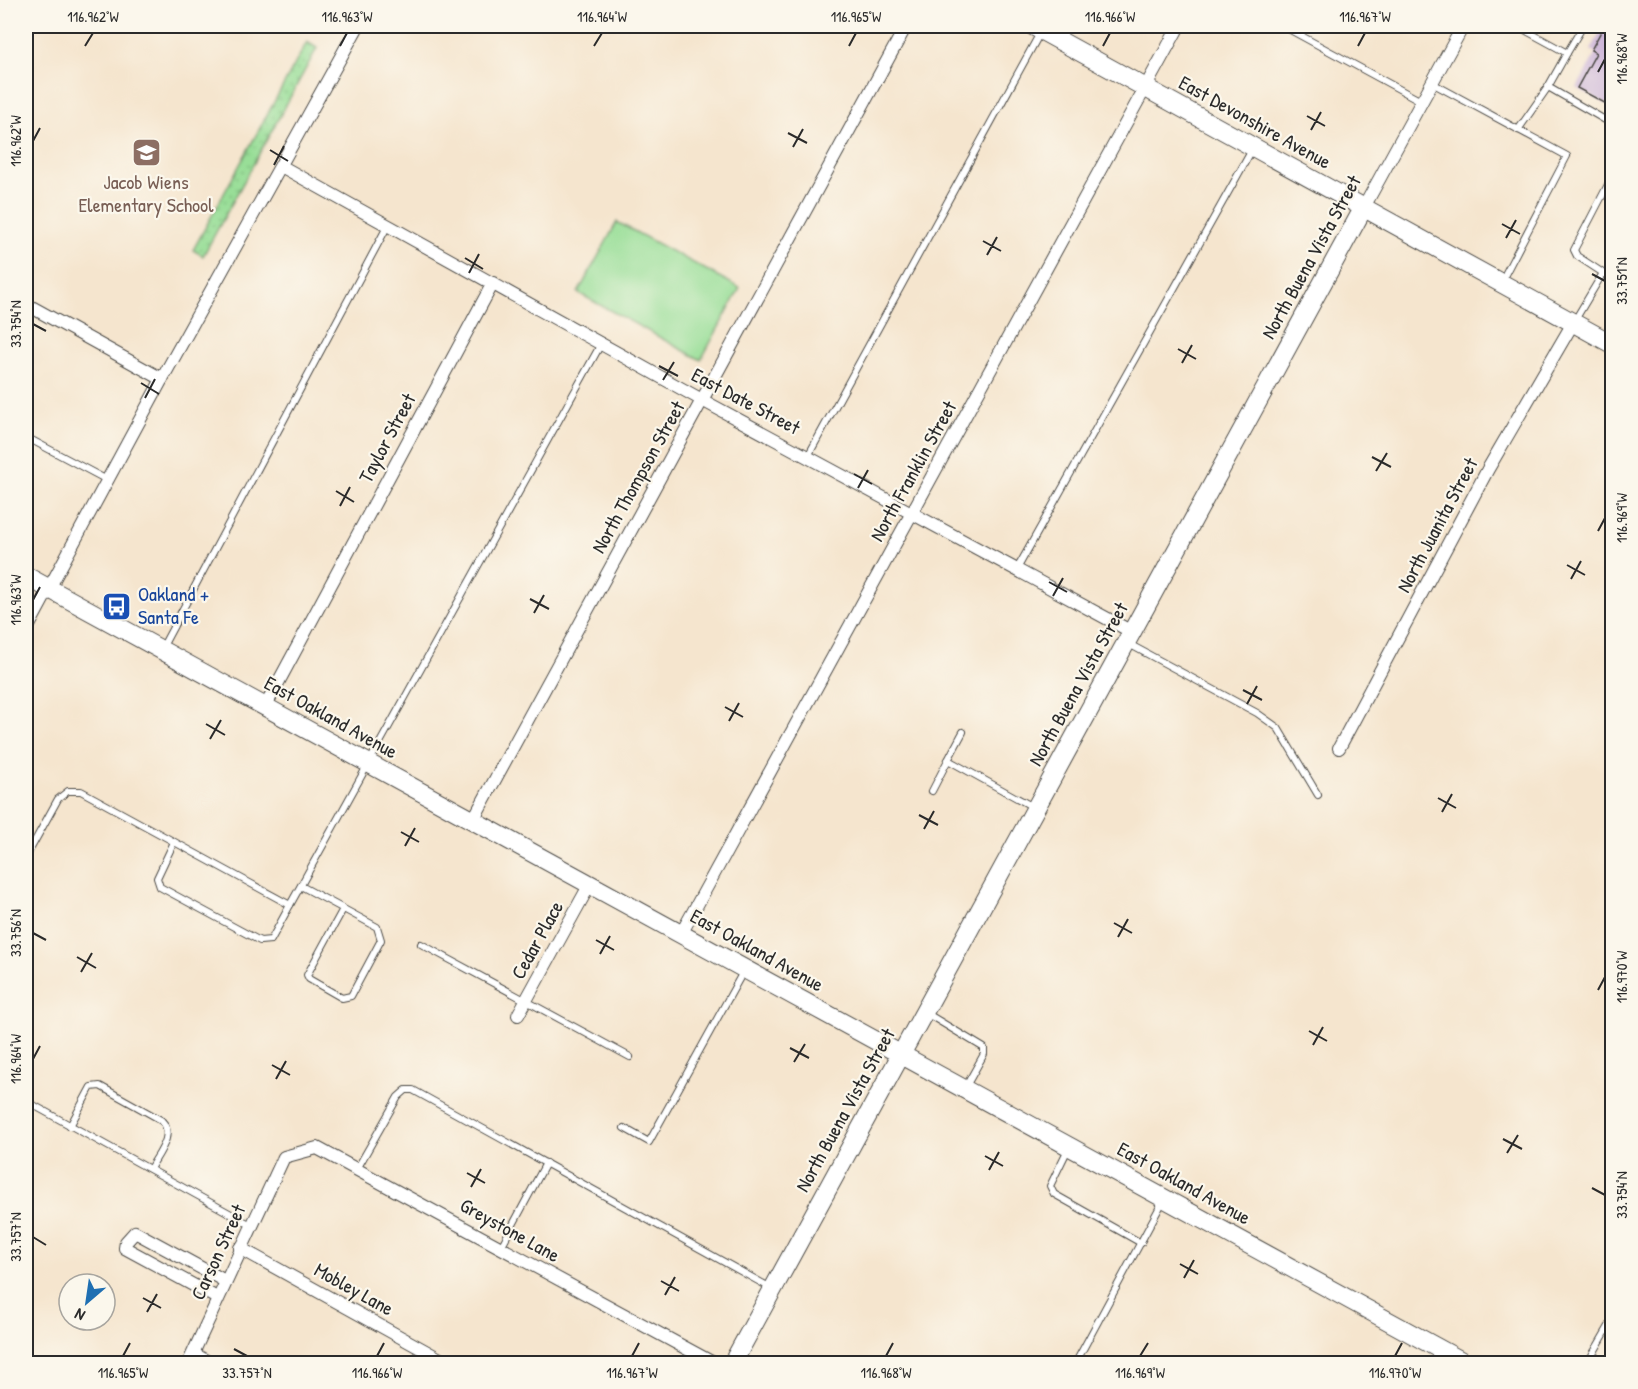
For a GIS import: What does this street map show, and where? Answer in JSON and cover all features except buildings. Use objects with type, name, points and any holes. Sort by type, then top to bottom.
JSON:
[{"type":"street","points":[[26,631],[162,379],[358,26]]},
{"type":"street","name":"North Thompson Street","points":[[473,820],[906,26]]},
{"type":"street","name":"North Franklin Street","points":[[681,934],[1179,26]]},
{"type":"street","name":"North Buena Vista Street","points":[[732,1364],[1463,26]]},
{"type":"street","name":"East Devonshire Avenue","points":[[1037,28],[1612,344]]},
{"type":"street","name":"East Date Street","points":[[281,166],[702,400],[1017,569],[1129,637]]},
{"type":"street","name":"Taylor Street","points":[[265,707],[493,283]]},
{"type":"street","points":[[26,304],[162,379]]},
{"type":"street","name":"North Juanita Street","points":[[1339,748],[1488,469],[1574,323]]},
{"type":"street","name":"East Oakland Avenue","points":[[26,576],[1467,1364]]},
{"type":"street","name":"Cedar Place","points":[[518,1015],[590,884]]},
{"type":"street","name":"Greystone Lane","points":[[284,1157],[317,1148],[715,1364]]},
{"type":"street","name":"Carson Street","points":[[191,1359],[240,1248],[284,1157]]},
{"type":"street","points":[[217,1298],[125,1248],[126,1242],[135,1232],[225,1281]]},
{"type":"street","name":"Mobley Lane","points":[[240,1248],[449,1364]]},
{"type":"street","points":[[191,1359],[212,1364]]},
{"type":"lane","points":[[1283,26],[1422,102]]},
{"type":"lane","points":[[1516,26],[1524,27],[1567,53]]},
{"type":"lane","points":[[1518,130],[1548,87],[1583,26]]},
{"type":"lane","points":[[808,456],[1037,28]]},
{"type":"lane","points":[[1432,83],[1567,156],[1500,283]]},
{"type":"lane","points":[[1548,87],[1612,123]]},
{"type":"lane","points":[[1017,569],[1254,147]]},
{"type":"lane","points":[[1612,177],[1574,249],[1577,256],[1612,278]]},
{"type":"lane","points":[[161,650],[388,225]]},
{"type":"lane","points":[[1574,323],[1603,273]]},
{"type":"lane","points":[[174,842],[157,878],[160,887],[260,941],[271,940],[602,344]]},
{"type":"lane","points":[[26,437],[107,480]]},
{"type":"lane","points":[[1129,637],[1257,713],[1278,728],[1318,795]]},
{"type":"lane","points":[[932,791],[963,732]]},
{"type":"lane","points":[[948,760],[1035,809]]},
{"type":"lane","points":[[26,857],[58,799],[68,791],[81,791],[290,905]]},
{"type":"lane","points":[[301,886],[377,927],[381,940],[351,996],[342,998],[309,979],[307,975],[343,909]]},
{"type":"lane","points":[[421,944],[630,1057]]},
{"type":"lane","points":[[624,1128],[649,1142],[745,969]]},
{"type":"lane","points":[[924,1012],[984,1048],[984,1054],[965,1089]]},
{"type":"lane","points":[[70,1126],[91,1087],[100,1086],[168,1126],[169,1133],[150,1169]]},
{"type":"lane","points":[[357,1169],[398,1097],[406,1090],[413,1090],[773,1289]]},
{"type":"lane","points":[[26,1101],[251,1225]]},
{"type":"lane","points":[[1070,1146],[1050,1185],[1054,1194],[1140,1243]]},
{"type":"lane","points":[[501,1247],[546,1163]]},
{"type":"lane","points":[[1075,1364],[1165,1198]]},
{"type":"lane","points":[[1587,1364],[1612,1321]]},
{"type":"green space","points":[[307,42],[317,48],[203,256],[193,250]]},
{"type":"green space","points":[[617,222],[740,288],[701,360],[578,293]]},
{"type":"place","name":"Jacob Wiens Elementary School","points":[[146,152]]},
{"type":"place","name":"Oakland + Santa Fe","points":[[117,606]]}]
